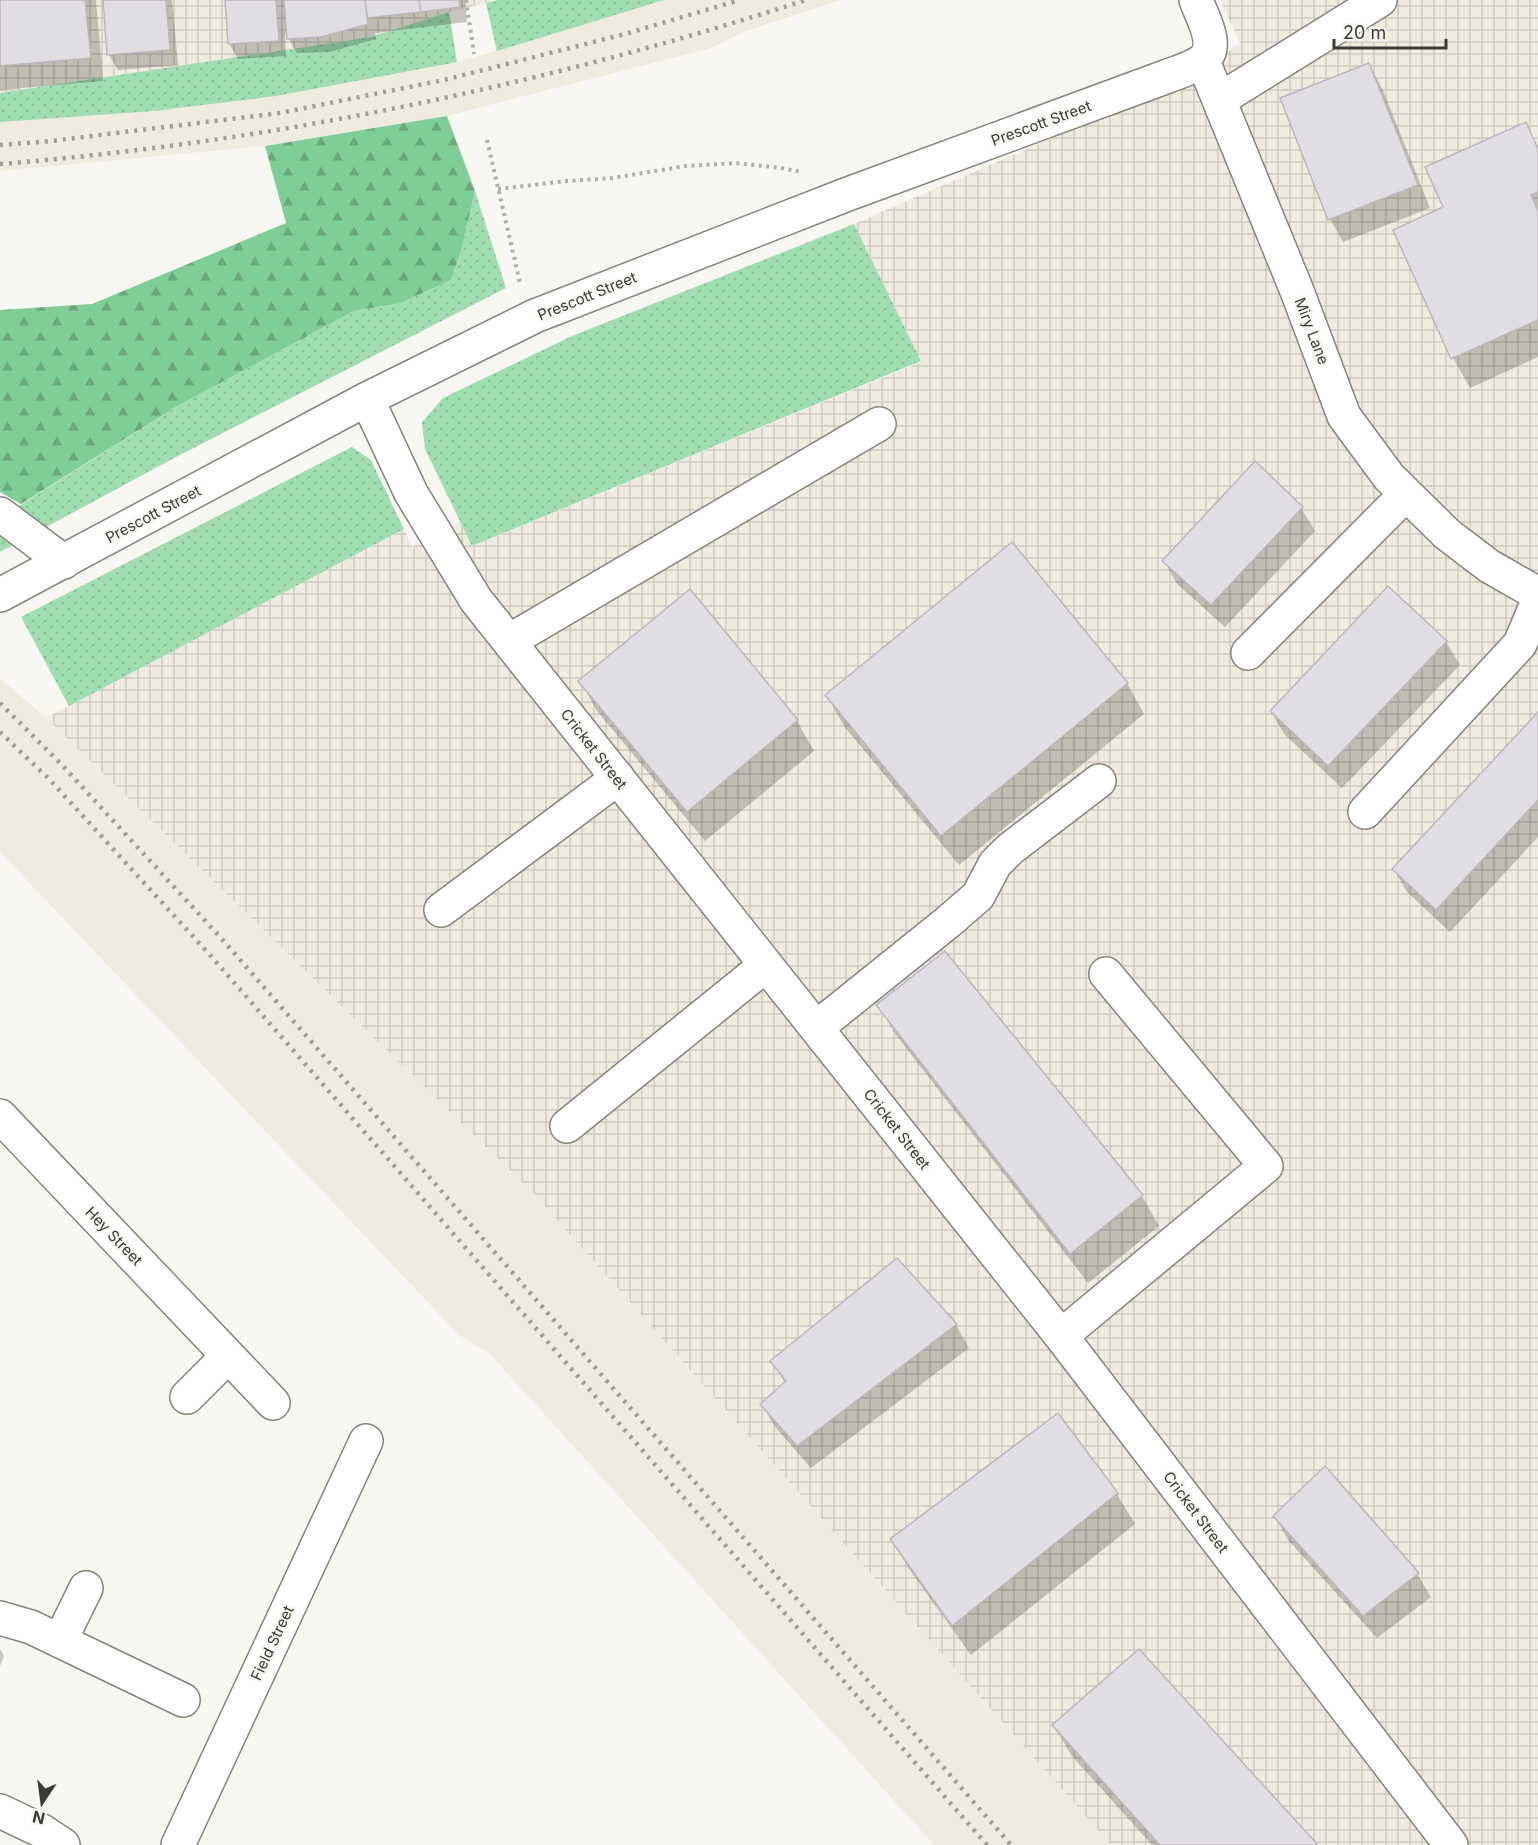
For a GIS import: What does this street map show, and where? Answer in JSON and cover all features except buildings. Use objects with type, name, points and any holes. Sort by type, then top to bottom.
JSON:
[{"type":"street","points":[[1196,0],[1211,41],[1209,52],[1203,61]]},
{"type":"street","points":[[1219,100],[1380,0]]},
{"type":"street","name":"Miry Lane","points":[[1203,61],[1297,291],[1344,416],[1389,477],[1447,534],[1489,566],[1538,594]]},
{"type":"street","name":"Prescott Street","points":[[0,595],[367,399],[535,316],[848,194],[1203,61]]},
{"type":"street","name":"Cricket Street","points":[[367,399],[411,493],[476,600],[1061,1336],[1451,1845]]},
{"type":"street","points":[[509,641],[879,424]]},
{"type":"street","points":[[1248,653],[1406,494]]},
{"type":"street","points":[[0,514],[64,562]]},
{"type":"street","points":[[1365,812],[1520,644],[1538,601]]},
{"type":"street","points":[[441,910],[618,778]]},
{"type":"street","points":[[816,1028],[978,896],[995,864],[1010,849],[1100,781]]},
{"type":"street","points":[[567,1126],[766,965]]},
{"type":"street","points":[[1061,1336],[1266,1166],[1106,974]]},
{"type":"street","name":"Hey Street","points":[[0,1116],[273,1403]]},
{"type":"street","points":[[187,1397],[228,1356]]},
{"type":"street","name":"Field Street","points":[[178,1845],[366,1441]]},
{"type":"street","points":[[60,1641],[86,1588]]},
{"type":"street","points":[[0,1618],[31,1627],[183,1700]]},
{"type":"street","points":[[0,1811],[63,1845]]},
{"type":"path","points":[[466,0],[474,54]]},
{"type":"path","points":[[487,140],[518,277],[535,316]]},
{"type":"path","points":[[498,189],[612,178],[686,165],[736,163],[814,174],[848,194]]},
{"type":"shaded area","points":[[0,0],[498,0],[449,12],[371,37],[0,93]]},
{"type":"shaded area","points":[[498,0],[841,0],[743,32],[711,48],[447,116],[265,146],[0,171],[0,93],[371,37],[449,12],[457,62],[496,51],[486,3]]},
{"type":"shaded area","points":[[1220,0],[1538,0],[1538,1845],[1111,1845],[533,1193],[46,718],[404,529],[412,547],[460,522],[473,546],[921,362],[854,224],[1189,79],[1240,43]]},
{"type":"shaded area","points":[[0,678],[46,718],[533,1193],[1111,1845],[934,1845],[490,1354],[459,1335],[0,852]]},
{"type":"green space","points":[[498,0],[664,0],[497,51],[486,3]]},
{"type":"green space","points":[[449,12],[457,62],[276,96],[154,111],[0,122],[0,93],[371,37]]},
{"type":"green space","points":[[447,116],[475,191],[461,251],[451,280],[401,303],[354,311],[174,408],[21,504],[0,492],[0,310],[92,304],[286,223],[265,146]]},
{"type":"green space","points":[[475,191],[506,288],[176,457],[0,552],[0,518],[174,408],[354,311],[401,303],[451,280],[461,251]]},
{"type":"green space","points":[[854,224],[921,361],[472,546],[425,449],[422,422],[443,398],[572,336]]},
{"type":"green space","points":[[352,447],[371,460],[404,529],[69,706],[21,617]]},
{"type":"railway","points":[[0,145],[51,141],[280,113],[444,80],[625,34],[740,0]]},
{"type":"railway","points":[[0,164],[205,141],[408,106],[608,58],[708,31],[806,0]]},
{"type":"railway","points":[[0,703],[61,764],[221,938],[1011,1845]]},
{"type":"railway","points":[[0,732],[50,780],[210,955],[987,1845]]}]
